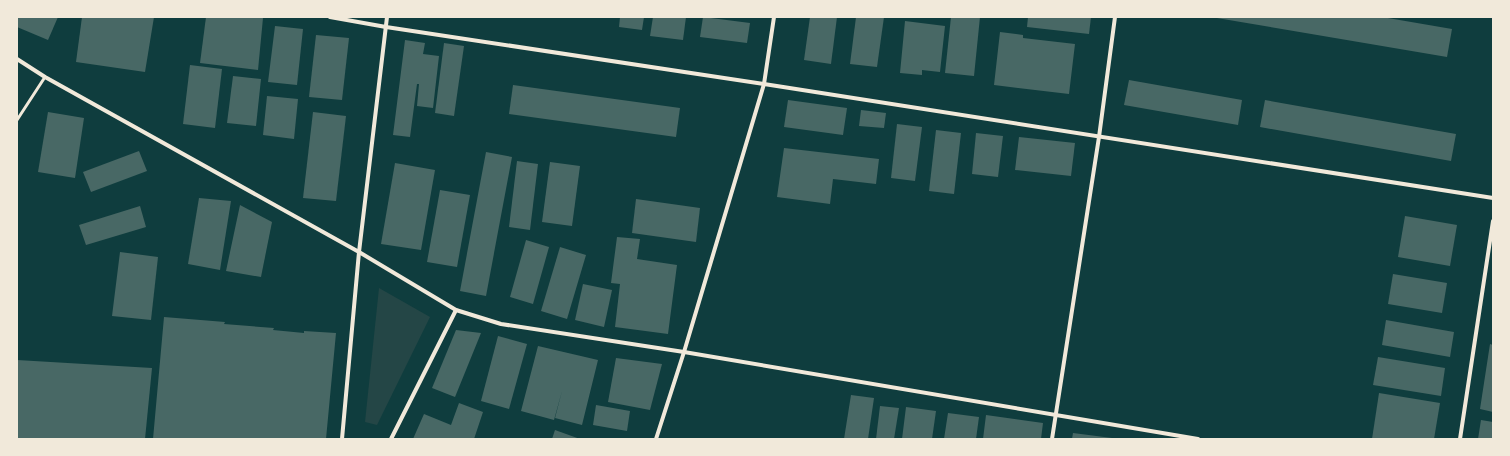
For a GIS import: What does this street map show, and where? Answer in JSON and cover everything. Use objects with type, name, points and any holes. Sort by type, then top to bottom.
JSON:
[{"type":"street","points":[[330,17],[386,27],[764,84],[1493,198]]},
{"type":"street","points":[[342,439],[358,252],[387,17]]},
{"type":"street","points":[[656,439],[684,352],[764,84],[774,17]]},
{"type":"street","points":[[1052,439],[1115,17]]},
{"type":"street","points":[[17,59],[45,77],[358,252],[456,310],[501,324],[684,352],[1198,439]]},
{"type":"street","points":[[1460,439],[1493,221]]},
{"type":"street","points":[[390,439],[456,310]]},
{"type":"lane","points":[[17,120],[45,77]]},
{"type":"shaded area","points":[[379,288],[430,317],[377,425],[365,422]]},
{"type":"building","points":[[17,17],[58,17],[48,40],[17,27]]},
{"type":"building","points":[[82,17],[154,17],[145,72],[76,62]]},
{"type":"building","points":[[206,17],[263,18],[258,70],[200,63]]},
{"type":"building","points":[[620,17],[644,17],[642,30],[619,27]]},
{"type":"building","points":[[653,17],[686,17],[683,40],[650,36]]},
{"type":"building","points":[[703,17],[750,23],[747,43],[700,37]]},
{"type":"building","points":[[810,17],[837,17],[831,64],[804,60]]},
{"type":"building","points":[[856,17],[884,17],[877,67],[850,64]]},
{"type":"building","points":[[951,17],[980,17],[974,76],[945,73]]},
{"type":"building","points":[[1028,17],[1091,17],[1089,34],[1027,27]]},
{"type":"building","points":[[1211,17],[1382,17],[1452,29],[1447,57]]},
{"type":"building","points":[[905,21],[945,26],[940,72],[922,70],[922,75],[900,73]]},
{"type":"building","points":[[275,26],[303,29],[297,85],[268,82]]},
{"type":"building","points":[[1000,32],[1023,35],[1023,38],[1075,44],[1069,94],[994,85]]},
{"type":"building","points":[[316,35],[349,38],[342,100],[309,97]]},
{"type":"building","points":[[405,40],[425,43],[423,54],[439,56],[433,108],[417,106],[419,84],[417,84],[410,137],[393,135]]},
{"type":"building","points":[[444,43],[464,46],[454,116],[435,113]]},
{"type":"building","points":[[190,65],[222,69],[215,128],[183,124]]},
{"type":"building","points":[[233,76],[261,79],[256,126],[227,123]]},
{"type":"building","points":[[1129,80],[1242,100],[1238,125],[1124,105]]},
{"type":"building","points":[[513,85],[680,108],[676,137],[509,114]]},
{"type":"building","points":[[267,96],[298,99],[294,139],[263,135]]},
{"type":"building","points":[[788,100],[847,108],[843,135],[784,127]]},
{"type":"building","points":[[1265,100],[1456,134],[1451,161],[1260,127]]},
{"type":"building","points":[[861,110],[886,113],[884,128],[859,126]]},
{"type":"building","points":[[48,112],[84,118],[75,178],[38,172]]},
{"type":"building","points":[[313,112],[346,116],[336,201],[303,198]]},
{"type":"building","points":[[897,124],[922,127],[915,181],[891,178]]},
{"type":"building","points":[[936,130],[961,133],[954,194],[929,191]]},
{"type":"building","points":[[976,133],[1003,136],[998,177],[972,174]]},
{"type":"building","points":[[1019,137],[1075,143],[1071,176],[1015,170]]},
{"type":"building","points":[[784,148],[879,159],[876,184],[833,179],[830,204],[777,197]]},
{"type":"building","points":[[139,151],[147,171],[91,192],[83,172]]},
{"type":"building","points":[[486,152],[512,157],[486,296],[460,291]]},
{"type":"building","points":[[517,161],[538,164],[530,230],[509,227]]},
{"type":"building","points":[[550,162],[580,166],[572,226],[542,222]]},
{"type":"building","points":[[395,163],[435,170],[421,250],[381,244]]},
{"type":"building","points":[[440,190],[470,195],[457,267],[427,262]]},
{"type":"building","points":[[199,198],[231,201],[220,270],[188,264]]},
{"type":"building","points":[[636,199],[700,208],[696,242],[632,233]]},
{"type":"building","points":[[240,205],[272,222],[261,277],[226,271]]},
{"type":"building","points":[[140,206],[146,227],[86,245],[79,225]]},
{"type":"building","points":[[1405,216],[1457,225],[1450,266],[1398,257]]},
{"type":"building","points":[[617,237],[640,239],[637,259],[677,265],[668,334],[615,327],[620,284],[611,283]]},
{"type":"building","points":[[526,240],[549,247],[533,304],[510,297]]},
{"type":"building","points":[[560,247],[586,255],[567,319],[541,311]]},
{"type":"building","points":[[120,252],[158,257],[151,320],[112,316]]},
{"type":"building","points":[[1393,274],[1447,283],[1442,313],[1388,304]]},
{"type":"building","points":[[583,284],[612,290],[604,327],[575,320]]},
{"type":"building","points":[[164,317],[225,322],[224,324],[274,328],[273,330],[304,333],[304,331],[336,333],[326,439],[153,439]]},
{"type":"building","points":[[1386,320],[1454,332],[1450,357],[1382,345]]},
{"type":"building","points":[[456,330],[481,333],[455,397],[432,388]]},
{"type":"building","points":[[498,336],[527,344],[509,409],[481,401]]},
{"type":"building","points":[[1490,344],[1493,345],[1493,412],[1480,409]]},
{"type":"building","points":[[538,346],[598,360],[582,425],[555,418],[562,391],[554,420],[521,411]]},
{"type":"building","points":[[1378,357],[1445,368],[1441,396],[1373,385]]},
{"type":"building","points":[[616,358],[662,364],[650,410],[608,402]]},
{"type":"building","points":[[17,360],[152,368],[145,439],[17,439]]},
{"type":"building","points":[[1379,393],[1440,403],[1434,439],[1372,439]]},
{"type":"building","points":[[851,395],[874,398],[868,439],[844,439]]},
{"type":"building","points":[[459,403],[483,412],[474,439],[413,439],[424,414],[451,425]]},
{"type":"building","points":[[596,405],[630,411],[627,431],[593,425]]},
{"type":"building","points":[[880,406],[899,408],[894,439],[876,439]]},
{"type":"building","points":[[906,407],[936,411],[932,439],[902,439]]},
{"type":"building","points":[[948,413],[979,417],[976,439],[944,439]]},
{"type":"building","points":[[986,415],[1043,423],[1041,439],[983,439]]},
{"type":"building","points":[[1481,420],[1493,422],[1493,439],[1478,439]]},
{"type":"building","points":[[555,430],[580,439],[552,439]]},
{"type":"building","points":[[1073,433],[1112,438],[1112,439],[1072,439]]}]
